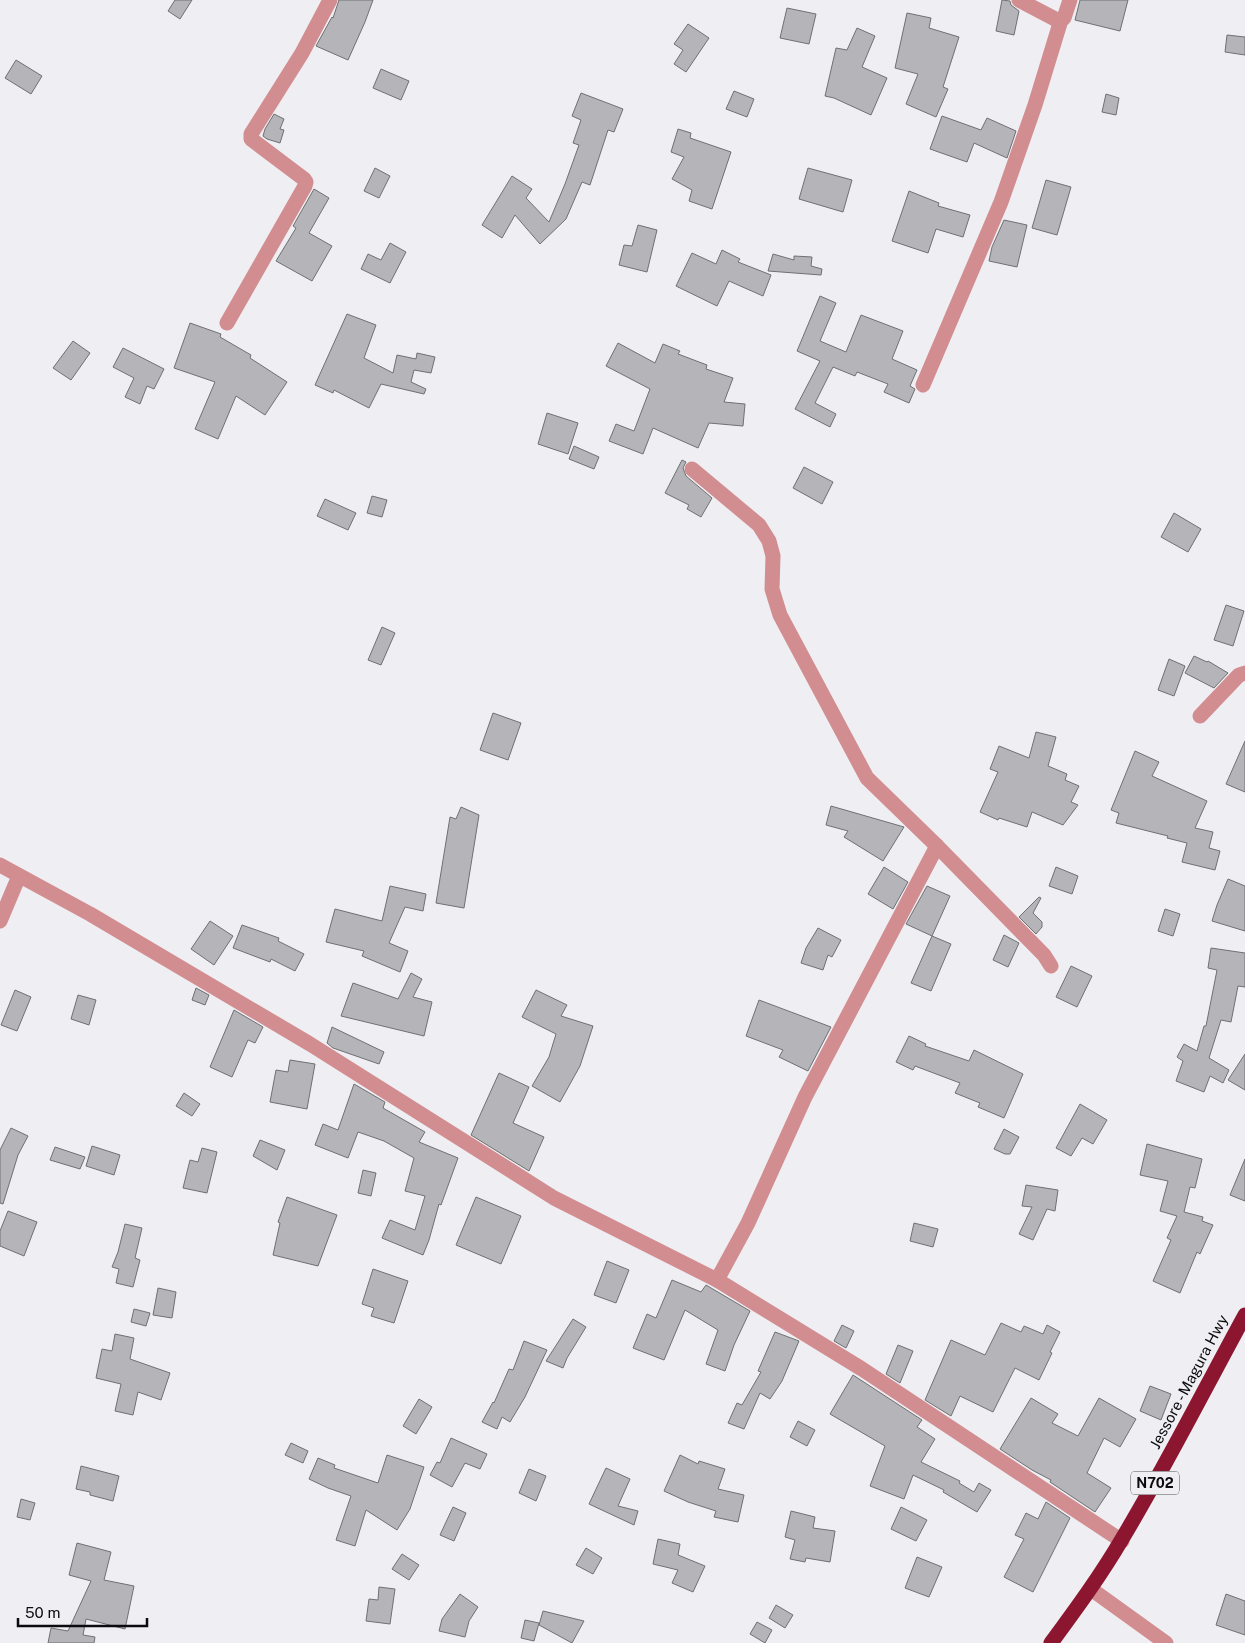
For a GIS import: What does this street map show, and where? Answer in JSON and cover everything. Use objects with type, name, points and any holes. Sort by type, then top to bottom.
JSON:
[{"type":"highway","name":"Jessore - Magura Hwy","points":[[1051,1643],[1091,1589],[1122,1541],[1245,1315]]},
{"type":"street","points":[[227,323],[306,182],[304,178],[252,139],[251,134],[302,53],[330,0]]},
{"type":"street","points":[[1019,0],[1057,20],[1061,20]]},
{"type":"street","points":[[923,385],[1000,202],[1034,106],[1061,20],[1064,18],[1070,0]]},
{"type":"street","points":[[692,469],[759,525],[769,540],[773,556],[772,589],[780,615],[867,778],[1044,955],[1051,966]]},
{"type":"street","points":[[1200,716],[1239,675],[1245,673]]},
{"type":"street","points":[[717,1280],[748,1223],[805,1097],[937,846]]},
{"type":"street","points":[[0,865],[90,914],[310,1044],[554,1198],[717,1280],[862,1369],[1122,1541]]},
{"type":"street","points":[[0,921],[19,876]]},
{"type":"street","points":[[1091,1589],[1166,1643]]},
{"type":"building","points":[[175,0],[192,0],[180,19],[168,11]]},
{"type":"building","points":[[339,0],[373,0],[348,60],[316,46],[333,18]]},
{"type":"building","points":[[1002,0],[1010,1],[1011,5],[1019,11],[1014,35],[996,31]]},
{"type":"building","points":[[1080,0],[1128,0],[1120,31],[1075,20]]},
{"type":"building","points":[[787,8],[816,14],[809,44],[780,38]]},
{"type":"building","points":[[907,13],[931,18],[929,28],[959,37],[943,87],[948,89],[936,117],[906,104],[918,74],[895,68]]},
{"type":"building","points":[[688,24],[709,38],[686,72],[674,64],[683,50],[674,44]]},
{"type":"building","points":[[857,28],[875,36],[862,67],[887,78],[871,115],[834,98],[825,96],[836,48],[847,50]]},
{"type":"building","points":[[1227,35],[1245,37],[1245,55],[1225,52]]},
{"type":"building","points":[[16,60],[42,76],[31,94],[5,78]]},
{"type":"building","points":[[381,69],[409,81],[401,100],[373,88]]},
{"type":"building","points":[[734,91],[754,99],[747,117],[726,109]]},
{"type":"building","points":[[581,93],[623,109],[614,132],[608,130],[590,185],[582,182],[566,219],[540,244],[515,215],[502,238],[482,225],[512,176],[532,189],[526,198],[549,222],[579,145],[573,143],[581,120],[572,116]]},
{"type":"building","points":[[1106,94],[1119,98],[1116,115],[1102,112]]},
{"type":"building","points":[[274,114],[284,119],[280,129],[284,130],[280,143],[263,136]]},
{"type":"building","points":[[942,116],[981,130],[987,118],[1016,131],[1007,158],[974,143],[967,162],[930,149]]},
{"type":"building","points":[[678,129],[691,133],[690,138],[731,152],[712,209],[689,201],[692,190],[672,179],[684,157],[671,152]]},
{"type":"building","points":[[375,168],[390,176],[379,198],[364,191]]},
{"type":"building","points":[[808,168],[852,180],[843,212],[799,199]]},
{"type":"building","points":[[1046,180],[1071,187],[1057,235],[1032,228]]},
{"type":"building","points":[[314,189],[329,198],[309,233],[332,246],[312,281],[276,261],[296,228],[293,226]]},
{"type":"building","points":[[909,191],[939,203],[938,206],[970,215],[963,237],[936,229],[928,253],[892,241]]},
{"type":"building","points":[[1004,220],[1027,225],[1017,267],[989,261],[992,247]]},
{"type":"building","points":[[638,225],[657,230],[647,272],[619,265],[624,245],[632,246]]},
{"type":"building","points":[[390,243],[406,252],[390,283],[361,269],[368,254],[381,260]]},
{"type":"building","points":[[722,250],[740,259],[738,262],[771,275],[763,296],[729,281],[717,306],[676,286],[692,253],[716,264]]},
{"type":"building","points":[[773,254],[794,260],[794,256],[812,257],[811,266],[822,269],[821,275],[768,271]]},
{"type":"building","points":[[820,296],[836,303],[820,341],[846,352],[861,315],[903,331],[892,359],[917,370],[910,386],[915,389],[909,403],[884,392],[888,384],[857,372],[855,376],[833,367],[815,403],[836,414],[830,427],[795,409],[820,361],[797,351]]},
{"type":"building","points":[[347,314],[376,325],[364,358],[393,373],[397,355],[416,359],[417,353],[435,357],[431,373],[414,370],[411,382],[426,389],[424,394],[381,384],[369,408],[334,390],[333,393],[315,385]]},
{"type":"building","points":[[190,323],[221,334],[220,337],[251,355],[250,358],[287,382],[265,415],[236,396],[218,439],[195,429],[215,382],[174,368]]},
{"type":"building","points":[[73,341],[90,353],[71,380],[53,368]]},
{"type":"building","points":[[618,343],[655,363],[663,344],[680,351],[678,354],[707,365],[706,369],[733,378],[724,402],[745,404],[743,426],[709,423],[698,448],[653,428],[643,454],[609,441],[616,424],[634,431],[650,389],[606,366]]},
{"type":"building","points":[[123,348],[164,369],[154,389],[147,386],[140,404],[125,397],[134,378],[113,367]]},
{"type":"building","points":[[547,413],[578,423],[568,454],[538,444]]},
{"type":"building","points":[[574,446],[599,457],[594,469],[569,459]]},
{"type":"building","points":[[682,460],[686,462],[683,468],[686,476],[712,498],[701,517],[687,509],[689,505],[665,493]]},
{"type":"building","points":[[804,467],[833,482],[822,504],[793,488]]},
{"type":"building","points":[[372,496],[387,500],[382,517],[367,513]]},
{"type":"building","points":[[325,499],[356,513],[348,530],[317,516]]},
{"type":"building","points":[[1174,513],[1201,529],[1188,552],[1161,537]]},
{"type":"building","points":[[1226,605],[1244,611],[1233,646],[1214,640]]},
{"type":"building","points":[[382,627],[395,633],[381,665],[368,660]]},
{"type":"building","points":[[1194,656],[1208,661],[1228,673],[1214,688],[1185,673]]},
{"type":"building","points":[[1169,659],[1185,666],[1174,696],[1158,690]]},
{"type":"building","points":[[493,713],[521,723],[508,760],[480,750]]},
{"type":"building","points":[[1036,732],[1056,737],[1048,766],[1067,774],[1065,780],[1079,786],[1071,802],[1078,805],[1063,825],[1032,812],[1027,827],[999,818],[998,820],[980,812],[998,772],[990,769],[999,746],[1029,758]]},
{"type":"building","points":[[1245,741],[1245,792],[1226,784]]},
{"type":"building","points":[[1135,751],[1159,762],[1152,776],[1207,801],[1195,828],[1213,832],[1209,848],[1220,851],[1215,870],[1182,862],[1187,843],[1167,838],[1168,836],[1116,823],[1119,813],[1111,810]]},
{"type":"building","points":[[831,806],[904,827],[883,861],[844,837],[848,831],[826,825]]},
{"type":"building","points":[[461,807],[479,815],[464,908],[436,903],[450,817],[456,819]]},
{"type":"building","points":[[884,867],[908,882],[893,909],[868,894]]},
{"type":"building","points":[[1056,867],[1078,876],[1072,894],[1049,886]]},
{"type":"building","points":[[1228,879],[1245,886],[1245,931],[1212,921]]},
{"type":"building","points":[[390,886],[426,894],[423,911],[405,907],[389,943],[408,951],[400,972],[362,956],[364,951],[326,942],[335,909],[382,921]]},
{"type":"building","points":[[927,886],[950,896],[932,936],[906,924]]},
{"type":"building","points":[[1039,897],[1041,898],[1033,913],[1042,922],[1042,927],[1036,934],[1019,917]]},
{"type":"building","points":[[1165,909],[1180,914],[1173,936],[1158,931]]},
{"type":"building","points":[[210,921],[233,936],[214,965],[191,949]]},
{"type":"building","points":[[242,925],[279,938],[278,941],[304,954],[295,971],[271,959],[270,962],[233,948]]},
{"type":"building","points":[[818,928],[841,940],[832,957],[828,955],[823,970],[801,963],[806,948]]},
{"type":"building","points":[[1004,935],[1019,943],[1008,967],[993,960]]},
{"type":"building","points":[[932,936],[951,944],[931,991],[911,983]]},
{"type":"building","points":[[1211,948],[1245,953],[1245,987],[1238,986],[1231,1022],[1221,1020],[1209,1058],[1229,1070],[1223,1083],[1210,1076],[1204,1092],[1176,1081],[1183,1061],[1177,1057],[1184,1044],[1197,1051],[1204,1026],[1206,1026],[1217,970],[1208,968]]},
{"type":"building","points":[[1071,966],[1092,976],[1077,1007],[1056,997]]},
{"type":"building","points":[[411,973],[422,979],[413,997],[432,1002],[424,1036],[341,1016],[353,983],[398,999]]},
{"type":"building","points":[[196,988],[209,995],[205,1005],[192,1000]]},
{"type":"building","points":[[15,990],[31,997],[17,1031],[1,1025]]},
{"type":"building","points":[[536,990],[567,1005],[561,1016],[593,1026],[580,1066],[560,1102],[532,1086],[549,1057],[556,1034],[522,1017]]},
{"type":"building","points":[[78,995],[96,1000],[89,1025],[71,1019]]},
{"type":"building","points":[[759,1000],[831,1027],[808,1071],[779,1057],[783,1050],[746,1036]]},
{"type":"building","points":[[234,1010],[263,1027],[255,1043],[248,1040],[232,1077],[210,1067]]},
{"type":"building","points":[[332,1027],[384,1052],[379,1064],[333,1048],[327,1043]]},
{"type":"building","points":[[909,1036],[926,1044],[925,1046],[969,1061],[974,1050],[1023,1074],[1004,1118],[978,1107],[980,1103],[955,1093],[960,1083],[915,1066],[913,1070],[896,1062]]},
{"type":"building","points":[[1245,1054],[1245,1090],[1228,1080]]},
{"type":"building","points":[[290,1060],[315,1064],[307,1109],[270,1102],[276,1070],[288,1072]]},
{"type":"building","points":[[499,1073],[529,1087],[513,1123],[544,1137],[529,1171],[471,1135]]},
{"type":"building","points":[[354,1084],[385,1102],[383,1108],[425,1132],[419,1142],[458,1158],[441,1205],[439,1204],[423,1255],[382,1238],[390,1220],[415,1230],[425,1196],[405,1191],[414,1158],[384,1141],[358,1132],[348,1158],[315,1145],[323,1124],[338,1130]]},
{"type":"building","points":[[184,1093],[200,1104],[192,1116],[176,1106]]},
{"type":"building","points":[[1080,1104],[1107,1120],[1093,1144],[1082,1138],[1071,1156],[1056,1148]]},
{"type":"building","points":[[11,1128],[28,1136],[18,1155],[3,1204],[0,1203],[0,1150]]},
{"type":"building","points":[[1004,1129],[1019,1137],[1010,1154],[994,1149]]},
{"type":"building","points":[[260,1140],[285,1150],[277,1170],[253,1156]]},
{"type":"building","points":[[1147,1144],[1202,1159],[1195,1188],[1190,1187],[1184,1212],[1203,1217],[1202,1221],[1213,1225],[1200,1254],[1197,1252],[1180,1293],[1153,1281],[1171,1240],[1167,1238],[1177,1216],[1160,1211],[1168,1181],[1140,1175]]},
{"type":"building","points":[[92,1146],[120,1155],[114,1175],[86,1166]]},
{"type":"building","points":[[55,1147],[85,1157],[80,1169],[50,1160]]},
{"type":"building","points":[[202,1148],[217,1152],[207,1193],[183,1188],[190,1160],[198,1162]]},
{"type":"building","points":[[1245,1159],[1245,1201],[1230,1195]]},
{"type":"building","points":[[363,1170],[376,1173],[371,1196],[358,1193]]},
{"type":"building","points":[[1026,1185],[1058,1190],[1055,1211],[1047,1209],[1033,1240],[1019,1234],[1032,1207],[1022,1206]]},
{"type":"building","points":[[287,1197],[337,1215],[318,1266],[273,1255],[280,1223],[278,1222]]},
{"type":"building","points":[[476,1197],[521,1216],[501,1264],[456,1245]]},
{"type":"building","points":[[8,1211],[37,1222],[24,1256],[0,1246],[0,1231]]},
{"type":"building","points":[[914,1223],[938,1229],[933,1247],[910,1241]]},
{"type":"building","points":[[125,1224],[142,1228],[135,1258],[140,1260],[133,1287],[116,1283],[119,1269],[112,1267]]},
{"type":"building","points":[[607,1261],[629,1270],[616,1303],[594,1295]]},
{"type":"building","points":[[373,1269],[408,1281],[394,1323],[371,1316],[374,1308],[362,1304]]},
{"type":"building","points":[[672,1280],[701,1292],[706,1285],[750,1311],[734,1345],[725,1371],[706,1364],[718,1330],[685,1310],[664,1360],[633,1348],[647,1314],[656,1318]]},
{"type":"building","points":[[158,1288],[176,1292],[172,1318],[153,1315]]},
{"type":"building","points":[[134,1309],[150,1313],[146,1326],[131,1322]]},
{"type":"building","points":[[573,1319],[586,1327],[563,1368],[546,1361]]},
{"type":"building","points":[[1001,1323],[1021,1332],[1024,1326],[1043,1334],[1047,1325],[1060,1332],[1039,1380],[1015,1368],[993,1412],[960,1396],[951,1416],[925,1400],[951,1340],[985,1355]]},
{"type":"building","points":[[842,1325],[854,1331],[846,1348],[834,1341]]},
{"type":"building","points":[[775,1332],[799,1341],[782,1381],[770,1399],[760,1393],[744,1429],[728,1423],[737,1403],[742,1405],[761,1372],[758,1371]]},
{"type":"building","points":[[115,1334],[134,1338],[130,1359],[170,1373],[161,1400],[138,1392],[133,1415],[115,1411],[121,1384],[96,1378],[102,1349],[112,1351]]},
{"type":"building","points":[[524,1341],[547,1350],[525,1397],[510,1422],[502,1417],[497,1429],[482,1422],[494,1403],[509,1369],[513,1370]]},
{"type":"building","points":[[898,1345],[913,1351],[900,1383],[886,1374]]},
{"type":"building","points":[[853,1375],[922,1420],[917,1427],[935,1439],[921,1462],[960,1481],[959,1483],[974,1492],[979,1483],[991,1490],[977,1512],[943,1492],[944,1490],[913,1475],[904,1499],[870,1486],[885,1446],[830,1414]]},
{"type":"building","points":[[1150,1386],[1171,1394],[1161,1420],[1140,1411]]},
{"type":"building","points":[[1031,1398],[1058,1414],[1052,1423],[1078,1436],[1099,1398],[1136,1419],[1120,1447],[1104,1438],[1087,1473],[1111,1488],[1095,1512],[1050,1482],[1051,1480],[1000,1449]]},
{"type":"building","points":[[419,1399],[432,1407],[416,1434],[403,1426]]},
{"type":"building","points":[[798,1421],[815,1430],[807,1446],[790,1437]]},
{"type":"building","points":[[451,1438],[487,1454],[480,1469],[465,1463],[452,1487],[430,1475],[437,1462],[440,1463]]},
{"type":"building","points":[[291,1443],[308,1451],[303,1463],[285,1455]]},
{"type":"building","points":[[387,1455],[424,1467],[410,1509],[397,1530],[366,1510],[355,1546],[336,1540],[351,1496],[309,1479],[318,1458],[335,1465],[334,1468],[378,1483]]},
{"type":"building","points":[[680,1455],[698,1464],[699,1461],[725,1469],[718,1489],[744,1495],[738,1522],[714,1517],[716,1511],[688,1502],[664,1491]]},
{"type":"building","points":[[81,1466],[119,1476],[113,1501],[76,1489]]},
{"type":"building","points":[[606,1468],[630,1479],[618,1506],[638,1511],[634,1525],[589,1504]]},
{"type":"building","points":[[529,1469],[546,1476],[536,1501],[519,1493]]},
{"type":"building","points":[[21,1499],[35,1503],[30,1520],[17,1517]]},
{"type":"building","points":[[1046,1502],[1070,1518],[1033,1592],[1004,1577],[1024,1539],[1015,1535],[1026,1513],[1038,1519]]},
{"type":"building","points":[[453,1507],[466,1513],[454,1541],[440,1535]]},
{"type":"building","points":[[901,1507],[927,1520],[916,1541],[891,1529]]},
{"type":"building","points":[[791,1511],[815,1517],[813,1528],[835,1531],[830,1562],[806,1558],[805,1562],[790,1559],[795,1540],[785,1537]]},
{"type":"building","points":[[658,1539],[680,1544],[678,1555],[705,1566],[693,1592],[672,1583],[678,1570],[653,1564]]},
{"type":"building","points":[[77,1543],[111,1552],[104,1580],[134,1586],[125,1629],[86,1619],[83,1635],[95,1637],[94,1643],[48,1643],[51,1628],[68,1631],[91,1581],[69,1575]]},
{"type":"building","points":[[586,1548],[602,1558],[593,1574],[576,1565]]},
{"type":"building","points":[[402,1554],[419,1565],[409,1580],[392,1569]]},
{"type":"building","points":[[917,1557],[942,1567],[929,1597],[905,1588]]},
{"type":"building","points":[[379,1587],[395,1589],[390,1624],[366,1621],[369,1599],[378,1600]]},
{"type":"building","points":[[460,1594],[478,1607],[469,1621],[465,1637],[439,1631],[442,1619]]},
{"type":"building","points":[[1226,1594],[1245,1601],[1245,1635],[1216,1625]]},
{"type":"building","points":[[776,1605],[793,1615],[785,1628],[769,1618]]},
{"type":"building","points":[[543,1611],[584,1621],[572,1643],[539,1625]]},
{"type":"building","points":[[525,1620],[539,1623],[534,1641],[521,1638]]},
{"type":"building","points":[[757,1622],[772,1630],[765,1643],[750,1634]]}]
